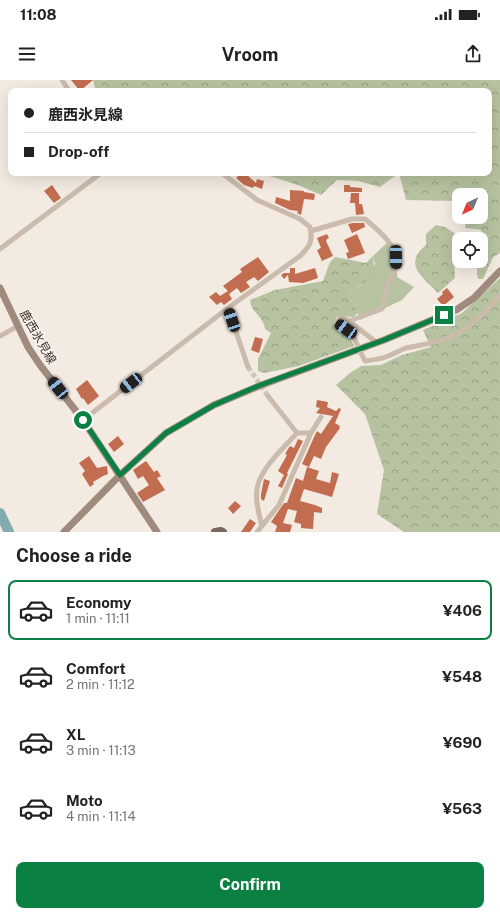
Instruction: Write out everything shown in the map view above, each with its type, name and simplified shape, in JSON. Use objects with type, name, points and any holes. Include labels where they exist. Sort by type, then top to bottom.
[{"type":"main road","points":[[215,532],[223,532]]},
{"type":"street","points":[[0,249],[97,176]]},
{"type":"street","points":[[83,420],[228,308],[300,256],[309,247],[312,236],[310,227],[300,219],[257,200],[226,176]]},
{"type":"street","points":[[311,231],[352,219],[365,219],[388,239],[396,257],[396,267],[387,284],[385,302],[382,309],[349,321]]},
{"type":"street","points":[[64,532],[120,475],[166,433],[214,405],[258,386],[376,342],[456,310],[474,298],[500,271]]},
{"type":"street","name":"鹿西氷見線","points":[[0,288],[28,347],[40,365],[83,420],[157,532]]},
{"type":"street","points":[[376,342],[349,321],[341,317],[339,324],[352,334],[365,361],[385,357],[419,344],[447,339],[454,336],[476,322],[500,296]]},
{"type":"street","points":[[228,308],[248,367]]},
{"type":"street","points":[[0,336],[18,326]]},
{"type":"street","points":[[268,396],[297,433]]},
{"type":"street","points":[[257,532],[279,505],[311,433],[321,417]]},
{"type":"street","points":[[262,526],[256,490],[259,481],[278,453],[297,433],[311,433]]},
{"type":"green space","points":[[93,80],[500,80],[500,253],[493,257],[488,268],[488,232],[466,228],[465,224],[488,224],[488,188],[452,188],[452,201],[406,200],[400,176],[492,176],[492,88],[95,88]]},
{"type":"green space","points":[[270,176],[395,176],[380,187],[358,181],[337,180],[321,195],[298,185]]},
{"type":"green space","points":[[436,225],[445,227],[452,232],[452,268],[455,268],[455,278],[438,293],[421,276],[415,265],[419,252],[426,245],[426,234]]},
{"type":"green space","points":[[387,243],[396,263],[397,277],[414,287],[402,300],[360,320],[356,306],[349,299],[351,290],[362,285],[375,264],[373,256]]},
{"type":"green space","points":[[373,256],[374,263],[370,278],[351,290],[349,299],[356,306],[358,313],[353,317],[338,316],[333,323],[349,335],[354,346],[299,366],[264,373],[258,371],[258,359],[271,333],[265,329],[264,324],[253,309],[250,300],[275,290],[323,281],[330,262],[335,257],[366,263]]},
{"type":"green space","points":[[477,268],[488,268],[483,279],[478,279]]},
{"type":"green space","points":[[500,278],[500,532],[404,532],[377,514],[384,470],[365,414],[336,385],[361,366],[381,365],[402,355],[431,347],[423,330],[462,313]]},
{"type":"building","points":[[71,80],[93,80],[84,88],[78,88]]},
{"type":"building","points":[[238,176],[248,176],[256,183],[257,179],[264,181],[262,189],[244,185],[236,178]]},
{"type":"building","points":[[52,185],[61,198],[54,203],[44,191]]},
{"type":"building","points":[[344,185],[362,188],[362,192],[344,192]]},
{"type":"building","points":[[290,190],[304,191],[315,194],[314,200],[304,199],[301,215],[297,213],[298,211],[290,210],[275,203],[276,197],[290,201]]},
{"type":"building","points":[[351,193],[359,193],[359,204],[362,204],[364,214],[356,215],[355,203],[350,203]]},
{"type":"building","points":[[364,223],[365,227],[352,233],[348,224]]},
{"type":"building","points":[[327,234],[329,238],[326,241],[333,256],[322,261],[317,250],[321,248],[317,238]]},
{"type":"building","points":[[357,234],[365,253],[348,259],[346,253],[349,252],[344,240]]},
{"type":"building","points":[[258,257],[269,272],[258,281],[254,277],[246,282],[250,287],[241,293],[237,288],[229,294],[232,299],[224,305],[221,302],[217,305],[209,297],[216,292],[220,296],[228,291],[223,286],[242,272],[240,269]]},
{"type":"building","points":[[290,268],[295,268],[295,274],[315,268],[318,278],[303,283],[289,282],[288,275],[284,279],[281,275],[284,273],[290,273]]},
{"type":"building","points":[[447,288],[454,297],[443,306],[437,299]]},
{"type":"building","points":[[255,337],[263,339],[259,353],[251,350]]},
{"type":"building","points":[[87,380],[99,396],[88,405],[76,389]]},
{"type":"building","points":[[317,400],[328,402],[327,407],[336,411],[339,408],[341,409],[335,423],[340,426],[340,428],[326,447],[321,459],[314,456],[309,467],[302,464],[315,435],[317,431],[321,434],[333,416],[316,413],[320,408],[316,407]]},
{"type":"building","points":[[118,436],[124,444],[114,452],[108,444]]},
{"type":"building","points":[[298,439],[303,441],[287,473],[288,474],[282,488],[278,486],[284,475],[278,471],[287,455],[285,454],[288,449],[290,446],[294,448]]},
{"type":"building","points":[[89,456],[97,468],[107,466],[108,474],[93,482],[94,484],[90,487],[82,474],[85,471],[79,463]]},
{"type":"building","points":[[146,461],[154,472],[157,470],[161,476],[157,478],[165,490],[143,502],[137,493],[149,485],[143,476],[138,479],[133,470]]},
{"type":"building","points":[[307,467],[319,471],[316,479],[330,483],[332,472],[339,474],[332,497],[304,489],[300,501],[322,508],[322,513],[314,512],[313,529],[301,528],[301,524],[294,522],[297,511],[288,509],[283,523],[292,525],[290,532],[275,532],[277,526],[271,522],[284,503],[287,503],[296,478],[303,481]]},
{"type":"building","points":[[264,479],[270,481],[264,501],[261,499],[261,494]]},
{"type":"building","points":[[235,501],[241,506],[233,514],[228,508]]},
{"type":"building","points":[[250,519],[256,523],[250,532],[241,532]]},
{"type":"waterway","points":[[0,513],[9,532]]},
{"type":"tunnel","points":[[248,367],[268,396]]},
{"type":"route","points":[[83,420],[120,475],[166,433],[214,405],[258,386],[384,340],[444,315]]}]
